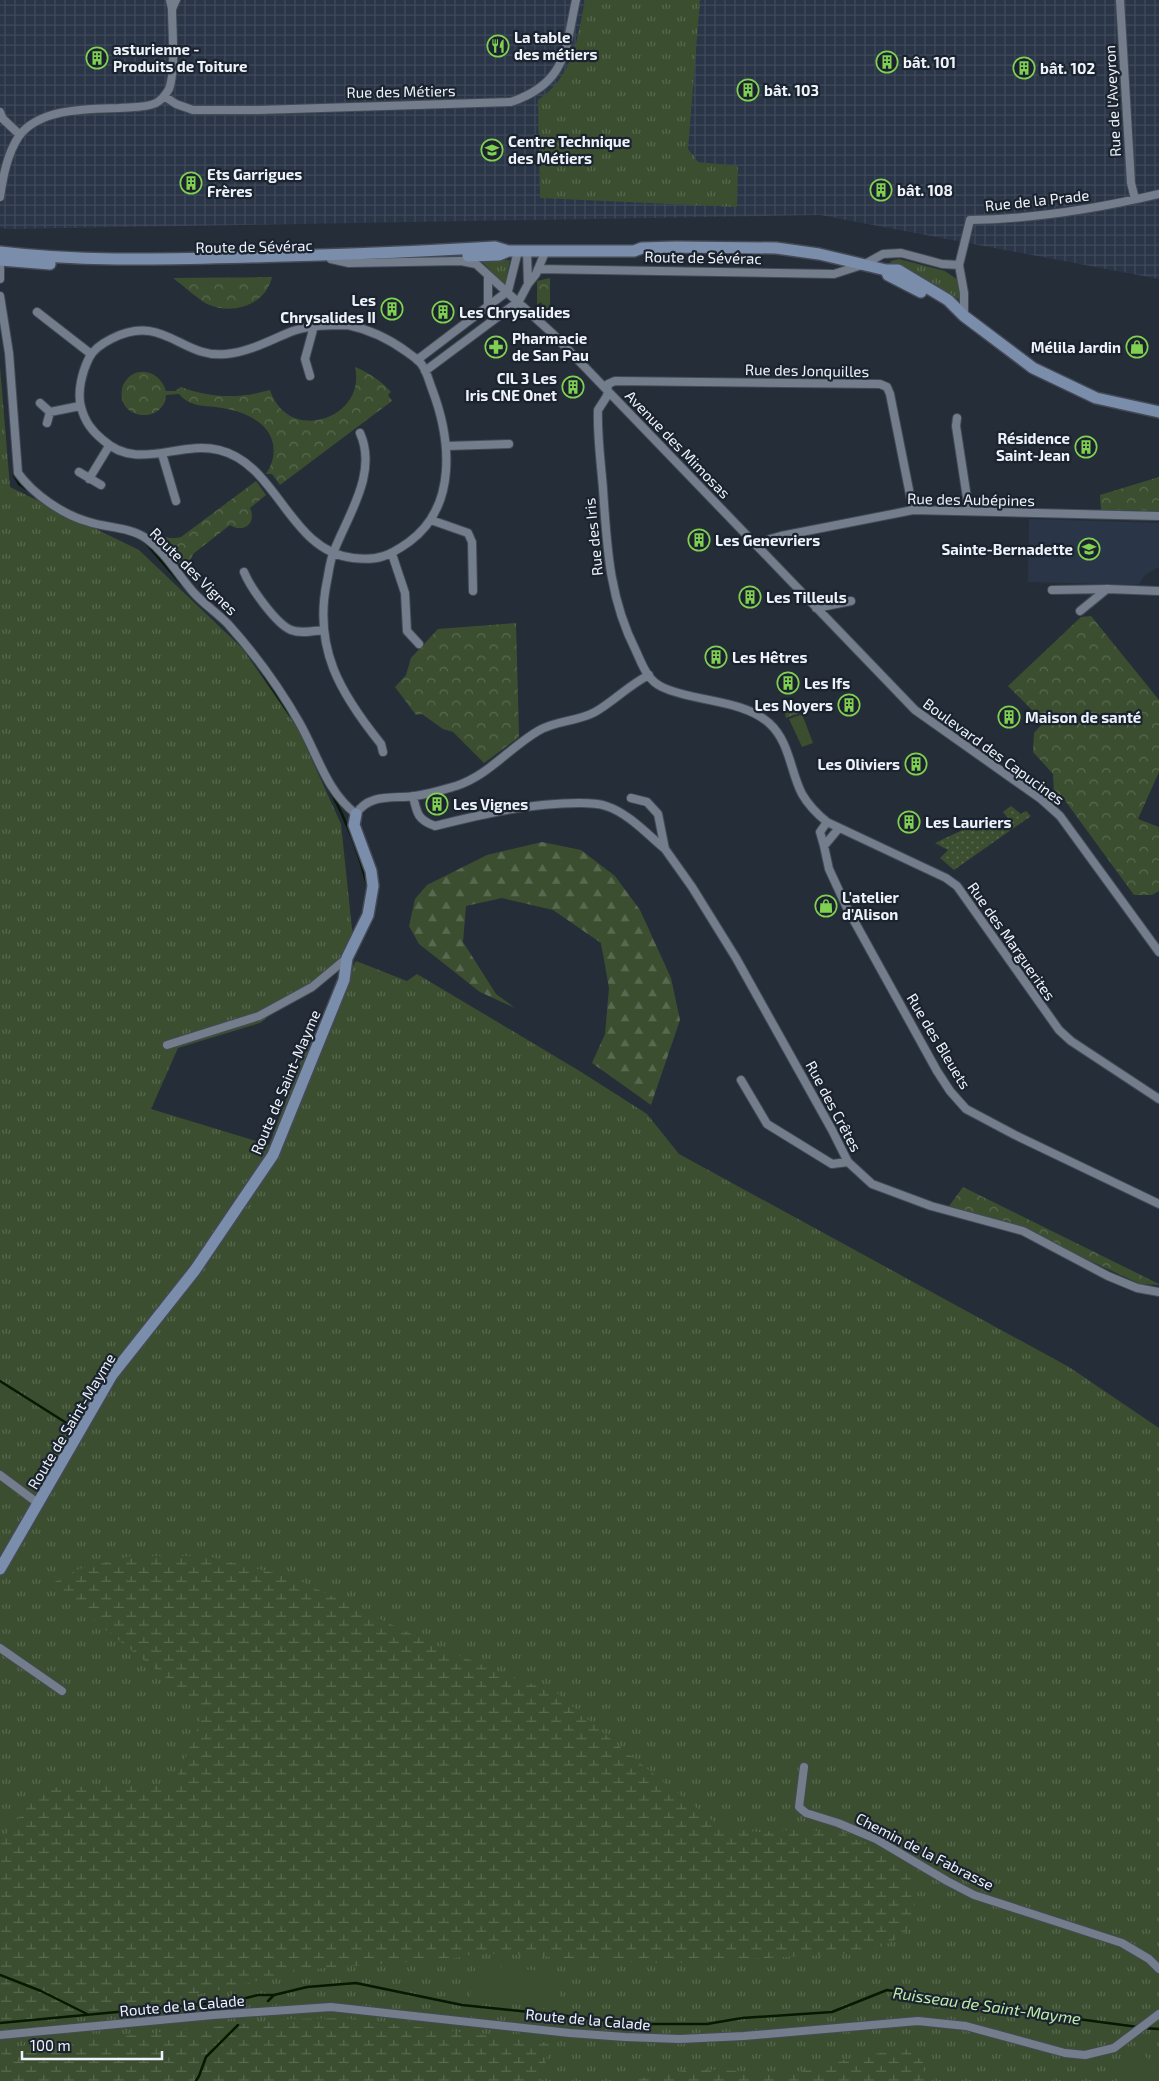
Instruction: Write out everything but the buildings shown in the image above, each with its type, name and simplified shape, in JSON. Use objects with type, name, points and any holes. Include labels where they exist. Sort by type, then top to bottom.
[{"type":"main road","name":"Route de Sévérac","points":[[0,252],[50,257],[154,260],[495,247],[517,251]]},
{"type":"main road","name":"Route de Sévérac","points":[[0,259],[78,265],[499,255],[517,251],[546,250],[634,251],[641,254],[775,255],[785,250],[819,254],[886,270],[898,270],[948,300],[964,316],[1033,368],[1096,398],[1158,411]]},
{"type":"main road","points":[[0,259],[50,257]]},
{"type":"main road","name":"Route de Saint-Mayme","points":[[0,1569],[112,1375],[195,1270],[273,1155],[344,980],[346,958],[368,915],[373,886],[371,872],[354,825],[356,814]]},
{"type":"street","points":[[0,197],[3,177],[11,150],[20,135],[28,128],[52,116],[99,108],[140,107],[155,103],[164,96],[169,88],[172,74],[172,9],[170,0]]},
{"type":"street","points":[[172,9],[176,0]]},
{"type":"street","name":"Rue des Métiers","points":[[164,96],[176,104],[193,110],[259,110],[511,102],[530,96],[545,84],[557,70],[564,53],[576,0]]},
{"type":"street","name":"Rue de l'Aveyron","points":[[1120,0],[1131,183],[1135,200]]},
{"type":"street","points":[[0,112],[3,119],[20,135]]},
{"type":"street","name":"Rue de la Prade","points":[[959,265],[970,220],[1018,218],[1101,208],[1159,194]]},
{"type":"street","points":[[425,370],[519,301],[538,269],[546,250]]},
{"type":"street","points":[[517,251],[528,284]]},
{"type":"street","points":[[417,360],[508,291],[517,251]]},
{"type":"street","points":[[865,264],[883,254],[901,254],[942,264],[959,265],[964,293],[964,316]]},
{"type":"street","name":"Avenue des Mimosas","points":[[331,259],[349,263],[461,261],[476,264],[519,301],[608,391],[816,608]]},
{"type":"street","name":"Route de Sévérac","points":[[538,269],[834,274],[865,264]]},
{"type":"street","points":[[0,265],[0,279]]},
{"type":"street","points":[[488,275],[488,305]]},
{"type":"street","name":"Route des Vignes","points":[[0,296],[10,353],[13,426],[18,473],[26,484],[69,514],[88,522],[127,530],[146,538],[176,568],[194,593],[227,623],[257,659],[299,722],[335,794],[346,807],[356,814]]},
{"type":"street","points":[[37,312],[91,354]]},
{"type":"street","points":[[348,325],[368,329],[389,339],[417,360],[425,370],[437,401],[447,446],[442,498],[431,520],[416,536],[392,554],[374,559],[351,558],[333,553],[316,543],[248,464],[231,454],[209,448],[178,449],[162,454],[140,456],[122,452],[109,446],[90,428],[80,406],[80,391],[84,370],[91,354],[105,342],[119,335],[142,330],[162,333],[202,352],[225,355],[262,344],[295,330],[314,326],[348,325]]},
{"type":"street","points":[[310,376],[305,359],[314,326]]},
{"type":"street","name":"Rue des Jonquilles","points":[[608,391],[608,384],[615,381],[880,384],[887,387],[890,394],[913,510]]},
{"type":"street","name":"Rue des Iris","points":[[608,391],[598,410],[598,419],[608,563],[614,596],[629,636],[642,665],[649,675]]},
{"type":"street","points":[[40,404],[50,412],[80,406]]},
{"type":"street","points":[[47,423],[50,412]]},
{"type":"street","points":[[957,418],[956,426],[969,511]]},
{"type":"street","points":[[360,433],[365,444],[363,484],[333,553],[324,594],[323,630],[330,662],[346,696],[381,744],[383,752]]},
{"type":"street","points":[[447,446],[509,444]]},
{"type":"street","points":[[89,479],[109,446]]},
{"type":"street","points":[[162,454],[176,501]]},
{"type":"street","points":[[79,472],[101,485]]},
{"type":"street","name":"Rue des Aubépines","points":[[758,547],[770,539],[781,536],[913,510],[1159,516]]},
{"type":"street","points":[[431,520],[468,532],[472,542],[473,591]]},
{"type":"street","points":[[392,554],[405,593],[407,632],[419,644]]},
{"type":"street","points":[[244,572],[249,584],[280,622],[290,630],[302,632],[323,630]]},
{"type":"street","points":[[1052,590],[1108,589],[1159,591]]},
{"type":"street","points":[[1080,611],[1108,589]]},
{"type":"street","points":[[816,608],[851,601]]},
{"type":"street","name":"Boulevard des Capucines","points":[[816,608],[914,710],[1041,799],[1060,816],[1159,952]]},
{"type":"street","points":[[356,814],[360,807],[376,799],[413,796],[468,782],[496,764],[536,732],[552,723],[575,719],[593,713],[649,675],[662,687],[737,707],[761,716],[772,726],[785,746],[802,794],[813,811],[827,822]]},
{"type":"street","name":"Rue des Crêtes","points":[[413,796],[418,815],[426,823],[435,826],[502,811],[554,803],[608,806],[640,828],[664,849],[692,887],[736,958],[848,1162],[872,1184],[931,1206],[1023,1231],[1108,1276],[1137,1288],[1159,1292]]},
{"type":"street","name":"Rue des Crêtes","points":[[632,798],[647,802],[658,814],[664,849]]},
{"type":"street","name":"Rue des Marguerites","points":[[827,822],[946,878],[957,886],[1059,1030],[1071,1041],[1159,1100]]},
{"type":"street","name":"Rue des Bleuets","points":[[827,822],[820,832],[829,869],[847,908],[937,1071],[950,1091],[966,1109],[1159,1204]]},
{"type":"street","points":[[824,846],[839,828]]},
{"type":"street","points":[[168,1045],[259,1016],[312,987],[346,958]]},
{"type":"street","points":[[741,1080],[767,1124],[832,1164],[848,1162]]},
{"type":"street","points":[[0,1475],[39,1504]]},
{"type":"street","points":[[0,1648],[62,1691]]},
{"type":"street","name":"Chemin de la Fabrasse","points":[[804,1767],[798,1801],[799,1807],[806,1813],[876,1838],[974,1895],[1122,1943],[1148,1959],[1159,1969]]},
{"type":"street","name":"Route de la Calade","points":[[0,2035],[214,2015],[331,2007],[579,2034],[680,2039],[744,2036],[918,2021],[966,2026],[1065,2053],[1085,2055],[1114,2048],[1159,2014]]},
{"type":"shaded area","points":[[0,0],[1159,0],[1159,279],[820,215],[0,228]]},
{"type":"shaded area","name":"Sainte-Bernadette","points":[[1029,519],[1159,523],[1159,567],[1145,575],[1138,585],[1028,582]]},
{"type":"green space","points":[[585,0],[700,0],[688,149],[698,162],[738,166],[737,207],[540,198],[538,100],[550,90],[567,68],[576,43]]},
{"type":"green space","points":[[899,259],[945,271],[958,280],[961,301],[918,274],[890,263]]},
{"type":"green space","points":[[510,260],[505,285],[481,261]]},
{"type":"green space","points":[[272,277],[269,287],[255,301],[247,306],[227,309],[207,304],[173,278]]},
{"type":"green space","points":[[550,278],[550,317],[548,320],[541,302],[537,305],[537,281]]},
{"type":"green space","points":[[0,367],[10,487],[139,550],[242,648],[298,729],[341,824],[354,948],[260,1023],[178,1048],[151,1109],[269,1145],[301,1060],[356,961],[407,981],[417,974],[578,1070],[647,1114],[679,1154],[1069,1367],[1159,1428],[1159,2081],[0,2081]]},
{"type":"green space","points":[[355,367],[383,384],[391,392],[388,395],[392,401],[280,485],[272,474],[266,474],[273,456],[274,448],[271,436],[254,419],[230,410],[193,404],[179,394],[166,395],[163,405],[157,411],[141,415],[126,407],[122,399],[122,389],[126,380],[133,374],[144,372],[158,378],[166,391],[175,391],[181,387],[214,395],[236,396],[270,390],[279,407],[293,417],[308,421],[324,419],[338,412],[349,400],[356,385]]},
{"type":"green space","points":[[1159,477],[1159,511],[1101,510],[1100,495]]},
{"type":"green space","points":[[256,481],[266,495],[250,508],[252,518],[248,526],[240,528],[230,525],[193,554],[189,564],[189,578],[170,550],[148,534],[172,538],[181,537]]},
{"type":"green space","points":[[1091,616],[1159,700],[1159,772],[1138,819],[1159,827],[1159,891],[1152,895],[1134,895],[1061,795],[1054,794],[1053,774],[1033,752],[1034,733],[1044,722],[1008,686],[1081,617]]},
{"type":"green space","points":[[516,623],[519,737],[484,763],[453,732],[443,729],[422,714],[416,715],[395,687],[406,675],[411,658],[438,629]]},
{"type":"green space","points":[[799,704],[803,712],[786,718],[784,710]]},
{"type":"green space","points":[[802,714],[813,743],[802,747],[789,719]]},
{"type":"green space","points":[[1011,806],[1021,814],[1026,811],[1031,816],[954,870],[940,858],[948,850],[935,843],[971,826],[976,831],[1008,818],[1003,812]]},
{"type":"green space","points":[[542,842],[581,850],[615,876],[640,910],[671,978],[680,1020],[651,1105],[592,1063],[605,1034],[609,988],[601,943],[553,910],[502,898],[466,906],[463,942],[496,994],[515,1008],[480,992],[419,944],[409,926],[415,899],[427,885],[487,855]]},
{"type":"green space","points":[[963,1187],[1159,1285],[1140,1284],[1009,1223],[949,1206]]},
{"type":"green space","points":[[131,1556],[207,1556],[294,1578],[424,1640],[489,1668],[557,1693],[620,1747],[722,1828],[760,1832],[802,1829],[844,1834],[876,1849],[908,1868],[915,1902],[911,1924],[895,1940],[864,1953],[672,1963],[568,1960],[541,1956],[479,1953],[451,1959],[299,1970],[225,1989],[149,2004],[0,2023],[0,1842],[42,1788],[144,1785],[173,1787],[199,1724],[202,1706],[49,1585],[79,1569]]},
{"type":"green space","points":[[476,1964],[551,1972],[562,2002],[557,2010],[470,1998]]},
{"type":"green space","points":[[345,2018],[550,2043],[541,2081],[0,2081],[0,2048],[290,2019]]},
{"type":"green space","points":[[908,2049],[923,2062],[924,2081],[623,2081],[696,2069],[740,2071],[768,2075],[804,2071],[858,2056]]},
{"type":"green space","points":[[1139,2052],[1159,2067],[1159,2081],[1117,2081]]},
{"type":"waterway","points":[[14,475],[19,484],[29,491]]},
{"type":"waterway","points":[[145,542],[182,585]]},
{"type":"waterway","points":[[253,659],[290,715]]},
{"type":"waterway","points":[[330,790],[352,836],[367,885]]},
{"type":"waterway","points":[[0,1381],[76,1429]]},
{"type":"waterway","points":[[0,1975],[41,1991],[87,2014]]},
{"type":"waterway","name":"Ruisseau de Saint-Mayme","points":[[268,2001],[274,1995],[307,1987],[356,1983],[462,2005],[568,2016]]},
{"type":"waterway","name":"Ruisseau de Saint-Mayme","points":[[578,2017],[634,2024],[707,2024],[742,2018],[832,2012],[887,1990],[1138,2027]]},
{"type":"waterway","points":[[0,2023],[234,2001],[258,1995],[273,1995]]},
{"type":"waterway","name":"Ruisseau de Saint-Mayme","points":[[196,2081],[206,2057],[238,2025]]},
{"type":"waterway","name":"Ruisseau de Saint-Mayme","points":[[1143,2028],[1159,2029]]},
{"type":"place","name":"La table des métiers","points":[[498,46]]},
{"type":"place","name":"asturienne - Produits de Toiture","points":[[97,58]]},
{"type":"place","name":"bât. 101","points":[[887,62]]},
{"type":"place","name":"bât. 102","points":[[1024,68]]},
{"type":"place","name":"bât. 103","points":[[748,90]]},
{"type":"place","name":"Centre Technique des Métiers","points":[[492,150]]},
{"type":"place","name":"Ets Garrigues Frères","points":[[191,183]]},
{"type":"place","name":"bât. 108","points":[[881,190]]},
{"type":"place","name":"Les Chrysalides II","points":[[392,309]]},
{"type":"place","name":"Les Chrysalides","points":[[443,312]]},
{"type":"place","name":"Pharmacie de San Pau","points":[[496,347]]},
{"type":"place","name":"Mélila Jardin","points":[[1137,347]]},
{"type":"place","name":"CIL 3 Les Iris CNE Onet","points":[[573,387]]},
{"type":"place","name":"Résidence Saint-Jean","points":[[1086,447]]},
{"type":"place","name":"Les Genevriers","points":[[699,540]]},
{"type":"place","name":"Sainte-Bernadette","points":[[1089,549]]},
{"type":"place","name":"Les Tilleuls","points":[[750,597]]},
{"type":"place","name":"Les Hêtres","points":[[716,657]]},
{"type":"place","name":"Les Ifs","points":[[788,683]]},
{"type":"place","name":"Les Noyers","points":[[849,705]]},
{"type":"place","name":"Maison de santé","points":[[1009,717]]},
{"type":"place","name":"Les Oliviers","points":[[916,764]]},
{"type":"place","name":"Les Vignes","points":[[437,804]]},
{"type":"place","name":"Les Lauriers","points":[[909,822]]},
{"type":"place","name":"L'atelier d'Alison","points":[[826,906]]}]
